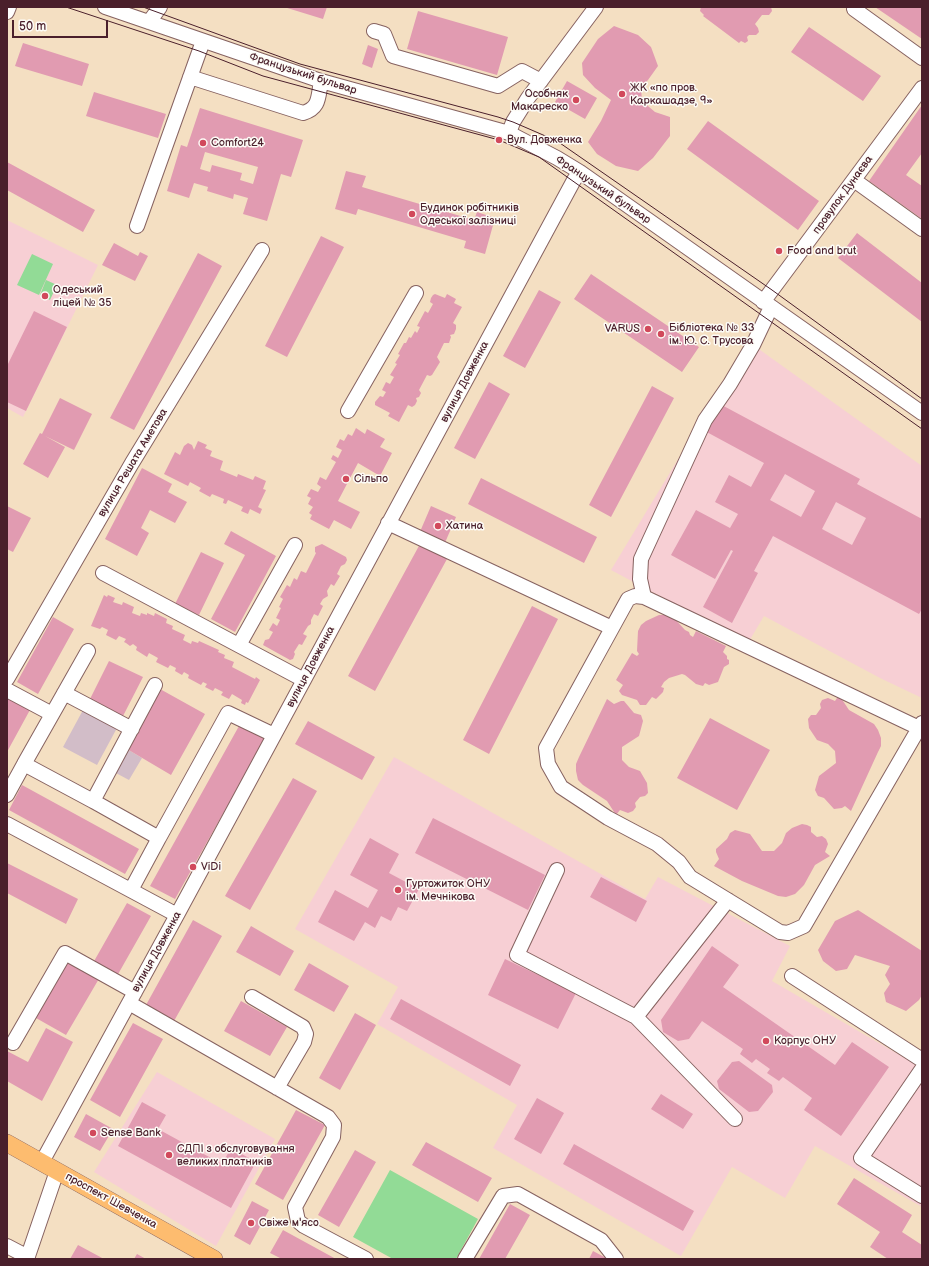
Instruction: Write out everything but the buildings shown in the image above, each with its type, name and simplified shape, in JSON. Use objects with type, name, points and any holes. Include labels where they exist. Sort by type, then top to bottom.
[{"type":"main road","name":"проспект Шевченка","points":[[7,1143],[214,1259]]},
{"type":"street","points":[[7,12],[10,7]]},
{"type":"street","name":"Французький бульвар","points":[[105,7],[321,81],[509,133],[580,172],[922,413]]},
{"type":"street","points":[[149,22],[160,7]]},
{"type":"street","points":[[509,133],[513,122],[528,98],[596,7]]},
{"type":"street","points":[[854,9],[922,58]]},
{"type":"street","points":[[374,31],[384,34],[393,56],[498,86],[522,71],[541,81]]},
{"type":"street","points":[[137,226],[203,41]]},
{"type":"street","points":[[190,77],[303,114],[312,111],[317,103],[321,81]]},
{"type":"street","name":"провулок Дунаєва","points":[[644,597],[640,579],[641,559],[705,420],[730,384],[753,345],[767,304],[854,180],[922,88]]},
{"type":"street","name":"вулиця Довженка","points":[[42,1162],[574,180],[580,172]]},
{"type":"street","points":[[854,180],[922,229]]},
{"type":"street","name":"вулиця Решата Аметова","points":[[7,678],[132,463],[262,250]]},
{"type":"street","points":[[348,411],[416,293]]},
{"type":"street","points":[[388,524],[612,628]]},
{"type":"street","points":[[239,645],[295,545]]},
{"type":"street","points":[[103,573],[304,680]]},
{"type":"street","points":[[635,596],[644,597],[921,725],[804,926],[788,933],[780,932],[690,877],[679,862],[657,844],[608,818],[561,787],[548,764],[546,748],[612,628],[628,599],[635,596]]},
{"type":"street","points":[[7,794],[88,651]]},
{"type":"street","points":[[93,801],[155,685]]},
{"type":"street","points":[[7,690],[52,714]]},
{"type":"street","points":[[64,693],[132,729]]},
{"type":"street","points":[[131,890],[158,838],[228,713],[274,735]]},
{"type":"street","points":[[24,764],[158,838]]},
{"type":"street","points":[[7,824],[177,915]]},
{"type":"street","points":[[556,870],[517,955],[636,1017],[735,1119]]},
{"type":"street","points":[[636,1017],[728,900]]},
{"type":"street","points":[[15,1044],[65,953],[132,998],[277,1088],[328,1117],[334,1125],[333,1137],[295,1207],[298,1221],[304,1226],[366,1259]]},
{"type":"street","points":[[792,976],[922,1060]]},
{"type":"street","points":[[252,997],[303,1027],[306,1034],[304,1042],[277,1088]]},
{"type":"street","points":[[922,1070],[861,1158],[922,1196]]},
{"type":"street","points":[[7,1246],[28,1258],[57,1171]]},
{"type":"street","points":[[465,1259],[503,1196],[518,1194],[601,1240],[616,1259]]},
{"type":"shaded area","name":"Одеський ліцей № 35","points":[[7,220],[98,265],[23,417],[7,408]]},
{"type":"shaded area","points":[[749,342],[922,466],[922,698],[880,678],[764,616],[748,643],[611,570]]},
{"type":"shaded area","points":[[83,710],[117,728],[97,765],[63,747]]},
{"type":"shaded area","points":[[127,749],[142,758],[129,780],[114,772]]},
{"type":"shaded area","points":[[394,757],[645,899],[658,877],[790,946],[772,981],[922,1068],[922,1207],[815,1146],[785,1198],[732,1167],[681,1256],[493,1148],[517,1105],[377,1024],[398,987],[295,929]]},
{"type":"shaded area","points":[[157,1072],[275,1139],[216,1246],[94,1172]]},
{"type":"green space","points":[[32,254],[53,264],[39,295],[17,285]]},
{"type":"green space","points":[[46,280],[57,285],[50,300],[40,295]]},
{"type":"green space","points":[[390,1170],[478,1219],[456,1259],[393,1259],[353,1237]]},
{"type":"tram line","points":[[66,7],[199,51],[263,76],[499,140],[539,157],[922,429]]},
{"type":"tram line","points":[[143,7],[300,64],[498,117],[557,141],[772,290],[922,399]]},
{"type":"place","name":"ЖК «по пров. Каркашадзе, 9»","points":[[622,94]]},
{"type":"place","name":"Особняк Макареско","points":[[576,100]]},
{"type":"place","name":"Вул. Довженка","points":[[499,140]]},
{"type":"place","name":"Comfort24","points":[[203,143]]},
{"type":"place","name":"Будинок робітників Одеської залізниці","points":[[412,214]]},
{"type":"place","name":"Food and brut","points":[[779,251]]},
{"type":"place","name":"Одеський ліцей № 35","points":[[45,296]]},
{"type":"place","name":"VARUS","points":[[648,329]]},
{"type":"place","name":"Бібліотека № 33 ім. Ю. С. Трусова","points":[[661,334]]},
{"type":"place","name":"Сільпо","points":[[346,479]]},
{"type":"place","name":"Хатина","points":[[438,526]]},
{"type":"place","name":"ViDi","points":[[193,867]]},
{"type":"place","name":"Гуртожиток ОНУ ім. Мечнікова","points":[[398,890]]},
{"type":"place","name":"Корпус ОНУ","points":[[766,1041]]},
{"type":"place","name":"Sense Bank","points":[[93,1133]]},
{"type":"place","name":"СДПІ з обслуговування великих платників","points":[[169,1155]]},
{"type":"place","name":"Свіже м'ясо","points":[[251,1223]]}]
